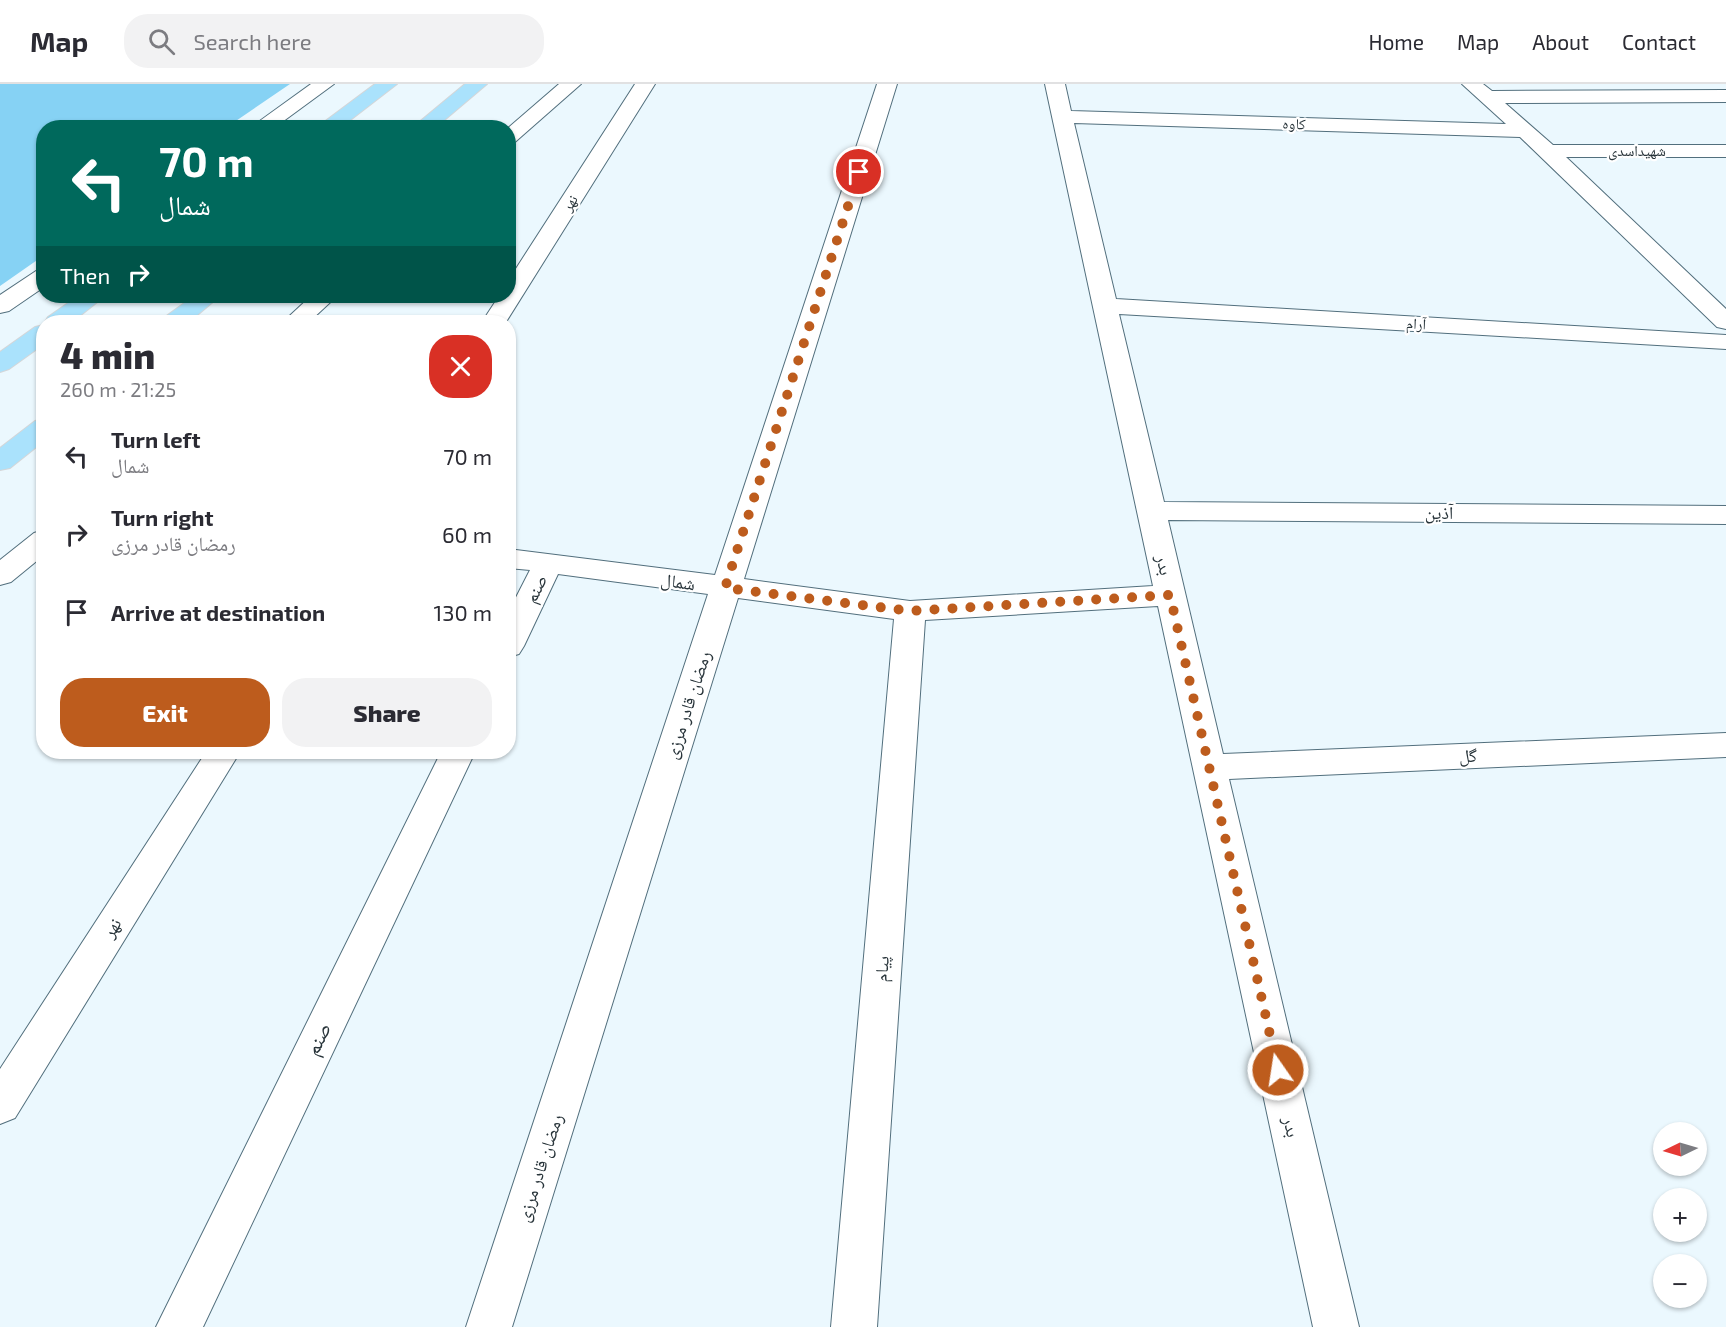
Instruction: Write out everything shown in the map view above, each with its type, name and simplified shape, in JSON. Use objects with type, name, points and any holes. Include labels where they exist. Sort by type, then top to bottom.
[{"type":"highway","points":[[337,120],[387,84]]},
{"type":"highway","points":[[432,120],[477,84]]},
{"type":"highway","points":[[67,315],[83,303]]},
{"type":"highway","points":[[183,315],[199,303]]},
{"type":"highway","points":[[0,364],[36,338]]},
{"type":"highway","points":[[0,462],[36,433]]},
{"type":"street","points":[[272,120],[324,84]]},
{"type":"street","points":[[516,131],[571,84]]},
{"type":"street","name":"نهر","points":[[516,287],[645,84]]},
{"type":"street","name":"رمضان قادر مرزی","points":[[489,1327],[887,84]]},
{"type":"street","name":"بدر","points":[[1055,84],[1336,1327]]},
{"type":"street","points":[[1480,91],[1726,96]]},
{"type":"street","points":[[1480,91],[1548,151],[1726,322]]},
{"type":"street","name":"کاوه","points":[[1062,117],[1525,131]]},
{"type":"street","name":"شهیداسدی","points":[[1548,151],[1726,151]]},
{"type":"street","points":[[0,306],[36,281]]},
{"type":"street","points":[[303,315],[318,303]]},
{"type":"street","name":"آرام","points":[[1105,306],[1726,342]]},
{"type":"street","name":"آذین","points":[[1152,512],[1726,515]]},
{"type":"street","points":[[0,574],[36,545]]},
{"type":"street","name":"شمال","points":[[516,559],[910,611],[1170,595]]},
{"type":"street","name":"صنم","points":[[516,630],[548,564]]},
{"type":"street","name":"پیام","points":[[854,1327],[910,611]]},
{"type":"street","name":"گل","points":[[1210,767],[1726,746]]},
{"type":"street","name":"نهر","points":[[0,1105],[219,759]]},
{"type":"street","name":"صنم","points":[[179,1327],[455,759]]},
{"type":"shaded area","points":[[0,84],[290,84],[237,120],[36,120],[36,261],[0,286]]},
{"type":"route","points":[[859,172],[725,588],[910,611],[1170,595],[1278,1070]]}]
